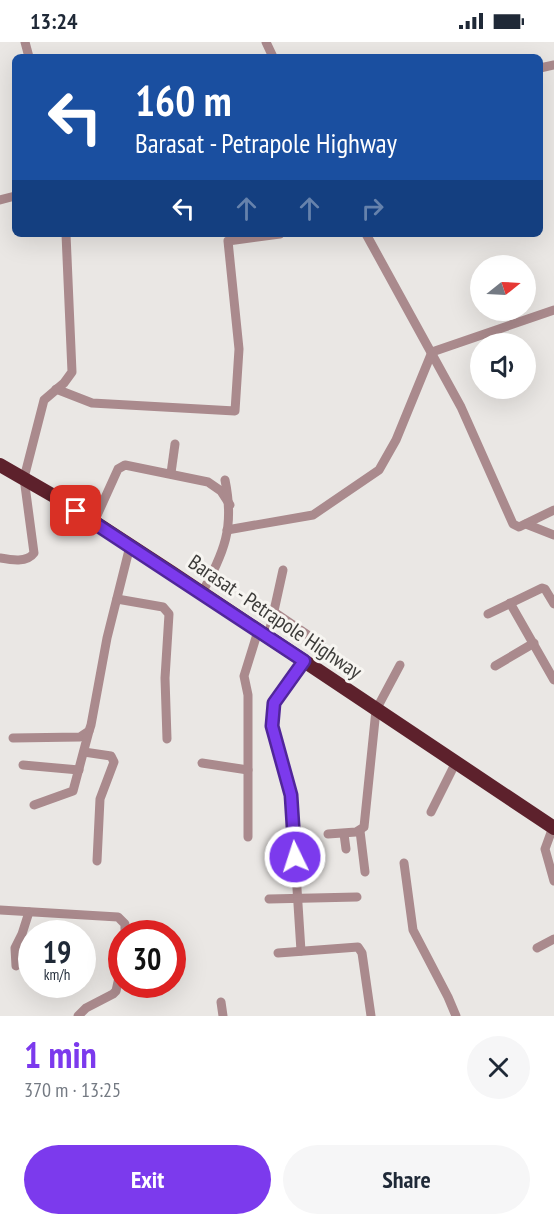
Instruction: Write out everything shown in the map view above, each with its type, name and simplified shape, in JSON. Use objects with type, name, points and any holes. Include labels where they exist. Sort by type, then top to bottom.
[{"type":"highway","name":"Barasat - Petrapole Highway","points":[[0,465],[94,522],[553,828]]},
{"type":"street","points":[[0,558],[28,559],[34,553],[24,478],[40,409],[44,400],[69,378],[73,366],[66,237]]},
{"type":"street","points":[[56,389],[92,403],[235,411],[239,349],[228,241],[258,237]]},
{"type":"street","points":[[368,237],[461,407],[513,524],[519,527],[554,510]]},
{"type":"street","points":[[228,530],[313,515],[379,470],[396,440],[432,352],[554,309]]},
{"type":"street","points":[[171,473],[175,444]]},
{"type":"street","points":[[94,522],[118,469],[122,466],[171,473],[208,482],[221,492],[230,505]]},
{"type":"street","points":[[202,593],[220,558],[228,530],[230,505],[225,480]]},
{"type":"street","points":[[526,524],[554,535]]},
{"type":"street","points":[[34,806],[73,791],[89,731],[130,546]]},
{"type":"street","points":[[248,837],[248,695],[244,676],[274,612],[283,570]]},
{"type":"street","points":[[488,614],[542,588],[554,603]]},
{"type":"street","points":[[117,599],[163,607],[169,614],[165,678],[167,739]]},
{"type":"street","points":[[510,603],[554,680]]},
{"type":"street","points":[[274,612],[321,644]]},
{"type":"street","points":[[495,666],[534,643]]},
{"type":"street","points":[[300,951],[291,795],[272,726],[272,715],[274,703],[304,661]]},
{"type":"street","points":[[365,872],[360,831],[366,821],[376,710],[400,665]]},
{"type":"street","points":[[13,738],[80,737],[89,731]]},
{"type":"street","points":[[84,752],[111,756],[114,762],[100,799],[97,861]]},
{"type":"street","points":[[431,812],[456,762]]},
{"type":"street","points":[[202,763],[248,770]]},
{"type":"street","points":[[23,765],[79,770]]},
{"type":"street","points":[[553,828],[545,849],[554,881]]},
{"type":"street","points":[[328,834],[360,831]]},
{"type":"street","points":[[344,834],[345,849]]},
{"type":"street","points":[[404,863],[413,930],[456,1016]]},
{"type":"street","points":[[269,899],[357,897]]},
{"type":"street","points":[[0,910],[118,917],[121,920]]},
{"type":"street","points":[[16,966],[15,948],[29,912]]},
{"type":"street","points":[[537,948],[554,939]]},
{"type":"street","points":[[278,953],[358,947],[362,953],[371,1016]]},
{"type":"street","points":[[78,1016],[86,1008],[108,997]]},
{"type":"street","points":[[221,1002],[223,1016]]},
{"type":"route","points":[[76,511],[304,661],[274,703],[272,715],[272,726],[291,795],[295,857]]}]
